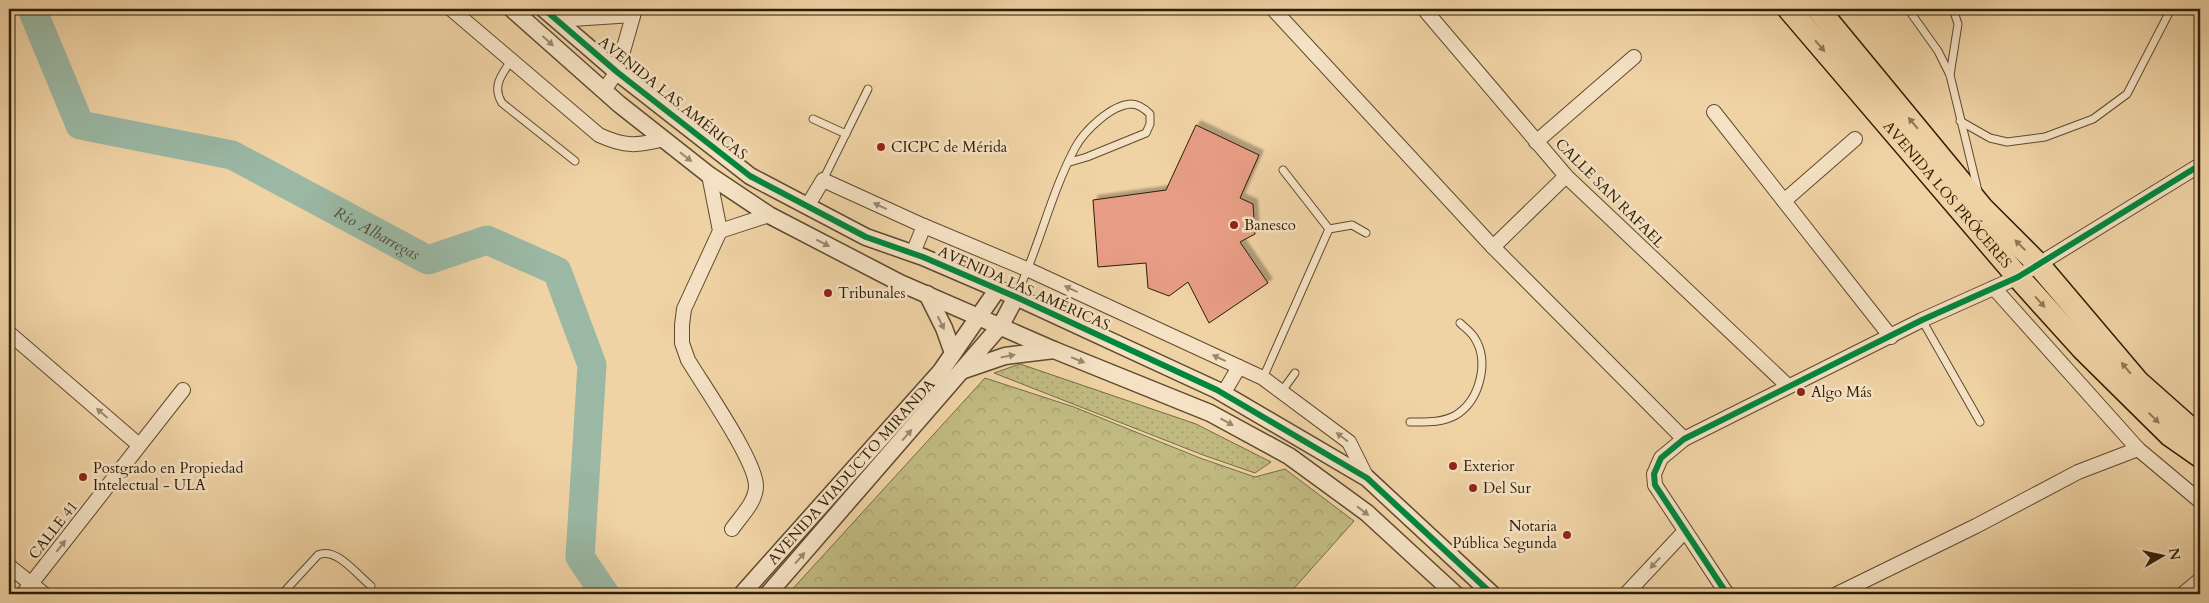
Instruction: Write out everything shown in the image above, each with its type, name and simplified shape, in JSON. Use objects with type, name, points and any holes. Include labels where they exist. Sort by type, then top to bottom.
[{"type":"highway","name":"AVENIDA LOS PRÓCERES","points":[[1789,9],[2018,277],[2082,348],[2170,435],[2200,456]]},
{"type":"highway","name":"AVENIDA LOS PRÓCERES","points":[[1818,9],[1982,208],[2038,264],[2138,382],[2198,431]]},
{"type":"street","points":[[451,9],[599,136],[618,144],[638,146],[664,139]]},
{"type":"street","points":[[512,9],[604,90],[664,139],[709,175],[769,215],[979,318],[1001,325],[1054,350],[1210,413],[1289,456],[1367,513],[1455,594]]},
{"type":"street","name":"AVENIDA LAS AMÉRICAS","points":[[544,9],[617,72],[750,176],[866,236],[913,253],[1016,297],[1224,394],[1366,478],[1492,594]]},
{"type":"street","points":[[1274,9],[1493,247],[1684,439]]},
{"type":"street","name":"CALLE SAN RAFAEL","points":[[1424,9],[1566,176],[1788,386]]},
{"type":"street","points":[[557,20],[634,12],[617,72],[604,90]]},
{"type":"street","points":[[1536,142],[1634,57]]},
{"type":"street","points":[[1714,112],[1891,336]]},
{"type":"street","points":[[1784,201],[1854,139]]},
{"type":"street","points":[[1728,594],[1684,532],[1655,485],[1654,474],[1661,458],[1684,439],[1788,386],[1922,320],[2018,277],[2200,165]]},
{"type":"street","points":[[709,175],[720,230],[684,309],[682,343],[688,360],[749,460],[756,485],[752,503],[732,529]]},
{"type":"street","points":[[1493,247],[1566,176]]},
{"type":"street","points":[[808,205],[823,180],[924,226],[1029,270],[1263,378],[1349,442],[1366,478]]},
{"type":"street","points":[[720,230],[769,215]]},
{"type":"street","points":[[913,253],[924,226]]},
{"type":"street","points":[[1994,288],[2138,449],[2200,501]]},
{"type":"street","name":"AVENIDA VIADUCTO MIRANDA","points":[[742,594],[941,371],[997,290]]},
{"type":"street","points":[[927,294],[944,328],[953,353]]},
{"type":"street","name":"AVENIDA VIADUCTO MIRANDA","points":[[768,594],[960,375],[1001,325],[1016,297]]},
{"type":"street","points":[[9,332],[139,445]]},
{"type":"street","points":[[960,375],[1005,356],[1054,350]]},
{"type":"street","points":[[1224,394],[1239,367]]},
{"type":"street","name":"CALLE 41","points":[[27,589],[182,390]]},
{"type":"street","points":[[1837,594],[1976,526],[2078,472],[2138,449]]},
{"type":"street","points":[[1626,594],[1684,532]]},
{"type":"street","points":[[9,566],[27,589],[44,594]]},
{"type":"street","points":[[2183,594],[2200,580]]},
{"type":"lane","points":[[1908,9],[1938,51],[1950,75],[1982,208]]},
{"type":"lane","points":[[1950,75],[1958,24],[1954,9]]},
{"type":"lane","points":[[1960,121],[1990,138],[2007,142],[2045,137],[2093,119],[2127,94],[2171,9]]},
{"type":"lane","points":[[510,61],[497,86],[497,94],[502,103],[575,161]]},
{"type":"lane","points":[[823,180],[868,89]]},
{"type":"lane","points":[[1016,297],[1029,270],[1042,229],[1076,147],[1088,131],[1102,118],[1119,107],[1131,104],[1142,106],[1150,114],[1150,124],[1146,133],[1070,162]]},
{"type":"lane","points":[[813,119],[846,134]]},
{"type":"lane","points":[[1283,170],[1329,229]]},
{"type":"lane","points":[[1329,229],[1352,225],[1366,233]]},
{"type":"lane","points":[[1263,378],[1329,229]]},
{"type":"lane","points":[[1922,320],[1980,422]]},
{"type":"lane","points":[[1410,422],[1436,422],[1455,415],[1470,404],[1479,386],[1482,362],[1473,336],[1460,323]]},
{"type":"lane","points":[[1282,392],[1294,373]]},
{"type":"lane","points":[[282,594],[312,561],[322,553],[334,555],[371,586]]},
{"type":"green space","points":[[1020,364],[1196,424],[1271,462],[1255,473],[1203,455],[994,373]]},
{"type":"green space","points":[[985,378],[1074,407],[1200,458],[1255,477],[1285,469],[1354,521],[1289,594],[788,594]]},
{"type":"building","points":[[1196,125],[1259,155],[1240,198],[1253,204],[1255,234],[1240,242],[1268,283],[1209,323],[1188,282],[1169,296],[1148,288],[1146,263],[1098,267],[1093,200],[1166,190]]},
{"type":"waterway","name":"Río Albarregas","points":[[32,9],[80,125],[232,155],[428,260],[487,240],[557,271],[592,365],[580,557],[605,594]]},
{"type":"cycle path","points":[[544,9],[617,72],[750,176],[866,237],[923,257],[1016,297],[1217,390],[1367,478],[1492,594]]},
{"type":"cycle path","points":[[1727,594],[1655,485],[1654,474],[1661,458],[1684,439],[1922,320],[2018,277],[2200,165]]},
{"type":"place","name":"CICPC de Mérida","points":[[881,147]]},
{"type":"place","name":"Banesco","points":[[1234,225]]},
{"type":"place","name":"Tribunales","points":[[828,293]]},
{"type":"place","name":"Algo Más","points":[[1801,392]]},
{"type":"place","name":"Exterior","points":[[1453,466]]},
{"type":"place","name":"Postgrado en Propiedad Intelectual - ULA","points":[[83,477]]},
{"type":"place","name":"Del Sur","points":[[1473,488]]},
{"type":"place","name":"Notaria Pública Segunda","points":[[1567,535]]}]
